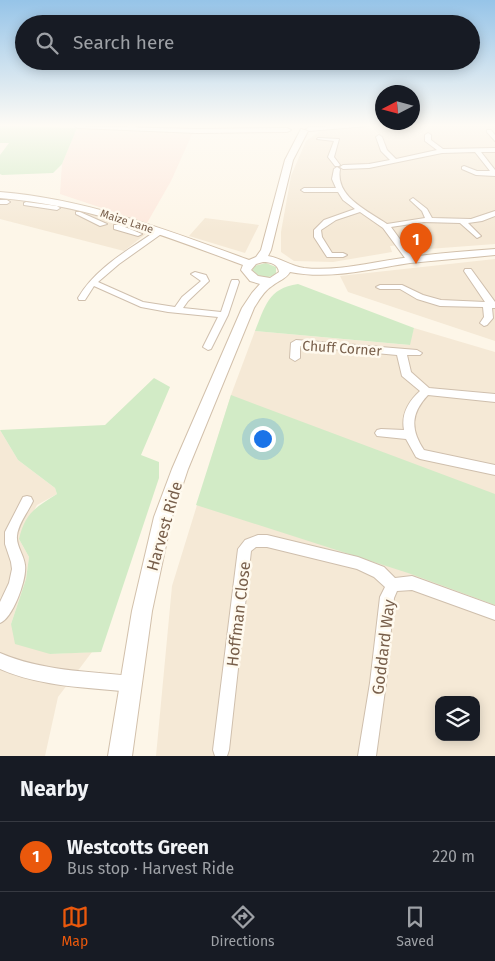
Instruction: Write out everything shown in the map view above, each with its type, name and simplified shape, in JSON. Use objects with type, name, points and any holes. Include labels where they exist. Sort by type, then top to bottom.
[{"type":"street","points":[[255,262],[266,250],[289,161]]},
{"type":"street","points":[[334,161],[339,167]]},
{"type":"street","points":[[339,167],[369,166],[394,161]]},
{"type":"street","points":[[464,168],[476,173],[495,174],[491,165]]},
{"type":"street","points":[[339,167],[335,179],[345,199],[386,226],[412,260]]},
{"type":"street","points":[[304,190],[339,190]]},
{"type":"street","name":"Maize Lane","points":[[2,200],[43,202],[96,215],[130,226],[160,232],[255,262],[281,268]]},
{"type":"street","points":[[413,200],[425,210],[430,220]]},
{"type":"street","points":[[26,204],[43,202],[57,208]]},
{"type":"street","points":[[343,255],[330,255],[317,234],[318,229],[325,222],[359,210]]},
{"type":"street","points":[[78,213],[96,215],[103,224]]},
{"type":"street","points":[[386,226],[406,221],[463,222],[495,213]]},
{"type":"street","points":[[463,222],[477,236]]},
{"type":"street","points":[[117,227],[130,226],[138,234]]},
{"type":"street","points":[[82,298],[86,290],[103,274],[160,232]]},
{"type":"street","points":[[270,233],[281,268]]},
{"type":"street","points":[[281,268],[316,272],[342,271],[412,260],[495,252]]},
{"type":"street","name":"Harvest Ride","points":[[248,308],[251,294],[250,277],[246,270],[255,262]]},
{"type":"street","points":[[250,277],[269,282],[281,268]]},
{"type":"street","points":[[468,271],[491,305],[489,318],[484,323]]},
{"type":"street","points":[[177,310],[185,299],[206,281],[204,277],[195,274]]},
{"type":"street","points":[[208,347],[224,315],[235,282]]},
{"type":"street","name":"Harvest Ride","points":[[120,756],[142,611],[163,517],[180,469],[248,308],[256,294],[269,282]]},
{"type":"street","points":[[93,283],[141,304],[224,315]]},
{"type":"street","points":[[380,287],[402,286],[420,297],[440,303],[491,305]]},
{"type":"street","name":"Chuff Corner","points":[[295,358],[296,343],[401,352]]},
{"type":"street","points":[[417,353],[401,352],[406,374],[426,391],[495,398]]},
{"type":"street","points":[[426,391],[411,409],[409,415],[410,435],[414,447],[420,454],[495,470]]},
{"type":"street","points":[[381,433],[410,435]]},
{"type":"street","points":[[0,616],[14,591],[17,579],[18,562],[12,549],[11,533],[27,501]]},
{"type":"street","name":"Hoffman Close","points":[[221,750],[246,549],[249,543],[257,540],[267,541],[358,563],[379,572],[393,585]]},
{"type":"street","name":"Goddard Way","points":[[367,756],[378,683],[387,597],[393,585],[412,583],[495,613]]},
{"type":"street","points":[[0,661],[11,667],[71,679],[130,684]]},
{"type":"shaded area","points":[[63,161],[180,161],[147,223],[60,194]]},
{"type":"shaded area","points":[[297,161],[495,161],[495,244],[415,250],[408,244],[390,246],[392,252],[333,262],[294,261],[281,252],[281,232],[291,176]]},
{"type":"shaded area","points":[[0,198],[40,201],[81,209],[147,233],[124,251],[0,219]]},
{"type":"shaded area","points":[[205,218],[259,225],[245,253],[189,236]]},
{"type":"shaded area","points":[[495,259],[495,341],[348,292],[340,276]]},
{"type":"shaded area","points":[[414,328],[495,352],[495,756],[156,756],[172,586],[231,395],[255,331],[409,345]]},
{"type":"shaded area","points":[[0,430],[18,460],[55,488],[57,494],[37,505],[19,539],[29,557],[26,579],[11,624],[50,654],[92,652],[58,697],[45,756],[0,756]]},
{"type":"green space","points":[[0,161],[63,161],[53,173],[0,174]]},
{"type":"green space","points":[[266,263],[276,267],[276,274],[264,277],[252,272],[254,266]]},
{"type":"green space","points":[[298,284],[414,328],[410,345],[255,331],[265,307],[274,294],[288,286]]},
{"type":"green space","points":[[154,378],[170,387],[141,455],[159,462],[159,478],[101,652],[50,654],[15,644],[11,624],[26,579],[29,557],[19,539],[21,530],[32,512],[57,494],[55,488],[18,460],[0,430],[105,425]]},
{"type":"green space","points":[[231,395],[495,494],[495,605],[408,573],[196,505]]},
{"type":"place","name":"Westcotts Green","points":[[416,264]]}]
